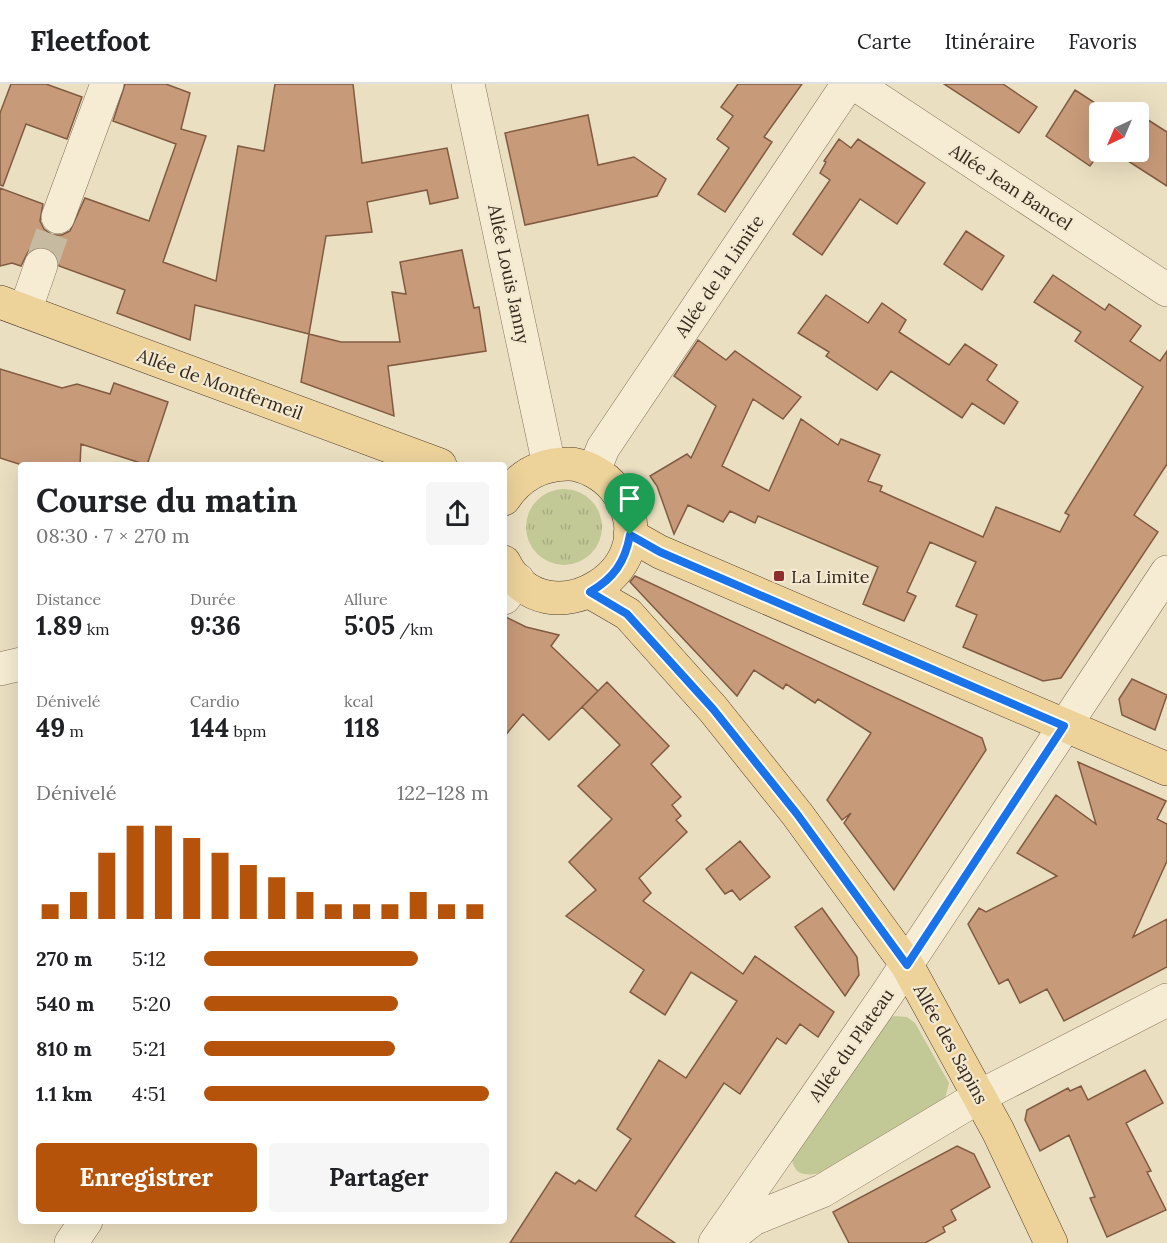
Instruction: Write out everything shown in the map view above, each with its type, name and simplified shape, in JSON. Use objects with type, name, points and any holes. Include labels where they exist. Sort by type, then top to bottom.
[{"type":"main road","name":"Allée de Montfermeil","points":[[12,307],[432,462]]},
{"type":"main road","points":[[507,491],[528,473],[549,465],[572,464],[594,471],[610,482],[622,498],[628,516],[630,535],[627,553],[618,570],[606,583],[590,592],[572,598],[552,597],[509,580]]},
{"type":"main road","points":[[630,535],[660,552],[1167,769]]},
{"type":"main road","name":"Allée des Sapins","points":[[590,592],[627,614],[713,709],[797,814],[907,965],[980,1096],[1051,1243]]},
{"type":"street","points":[[58,217],[106,84]]},
{"type":"street","name":"Allée Louis Janny","points":[[468,84],[549,465]]},
{"type":"street","name":"Allée de la Limite","points":[[594,471],[603,448],[848,84]]},
{"type":"street","name":"Allée Jean Bancel","points":[[855,84],[1167,290]]},
{"type":"street","points":[[12,307],[41,265]]},
{"type":"street","name":"Allée du Plateau","points":[[715,1243],[907,965],[1167,572]]},
{"type":"street","points":[[0,669],[18,665]]},
{"type":"street","points":[[722,1243],[753,1219],[822,1191],[980,1096],[1167,1000]]},
{"type":"street","points":[[786,1139],[782,1161],[790,1179],[822,1191]]},
{"type":"street","points":[[71,1243],[84,1224]]},
{"type":"green space","points":[[557,489],[571,489],[585,495],[596,506],[602,520],[599,542],[591,554],[571,565],[557,565],[543,559],[532,548],[526,534],[526,520],[532,506],[543,495]]},
{"type":"green space","points":[[894,1016],[907,1017],[915,1023],[949,1083],[944,1102],[820,1173],[802,1174],[796,1169],[792,1160],[887,1019]]},
{"type":"building","points":[[11,84],[46,84],[82,97],[67,139],[26,124],[3,186],[0,185],[0,113]]},
{"type":"building","points":[[125,84],[166,84],[190,93],[181,129],[206,136],[163,262],[216,281],[238,146],[264,151],[275,84],[353,84],[362,163],[447,148],[458,198],[430,204],[427,190],[367,202],[372,232],[326,236],[309,334],[195,305],[190,340],[117,313],[125,290],[59,266],[56,253],[48,248],[38,247],[29,250],[21,266],[12,263],[0,266],[0,188],[43,204],[40,221],[44,229],[52,235],[62,235],[70,231],[85,198],[149,221],[176,144],[113,121]]},
{"type":"building","points":[[738,84],[802,84],[764,137],[772,142],[725,212],[698,194],[729,148],[717,139],[733,116],[721,107]]},
{"type":"building","points":[[944,84],[1003,84],[1037,107],[1019,133]]},
{"type":"building","points":[[1075,90],[1094,102],[1089,102],[1089,162],[1093,162],[1090,166],[1046,136]]},
{"type":"building","points":[[588,115],[598,165],[634,157],[666,179],[657,196],[525,225],[505,133]]},
{"type":"building","points":[[1149,121],[1167,132],[1167,186],[1130,162],[1149,162]]},
{"type":"building","points":[[839,139],[851,148],[858,139],[925,183],[897,224],[860,199],[822,255],[793,234],[830,180],[820,173],[826,162],[824,161]]},
{"type":"building","points":[[966,231],[1004,256],[982,290],[944,264]]},
{"type":"building","points":[[462,250],[474,308],[479,307],[486,351],[388,366],[394,416],[301,382],[309,334],[341,342],[400,342],[392,292],[406,294],[400,262]]},
{"type":"building","points":[[1053,275],[1105,310],[1109,304],[1141,326],[1130,341],[1160,361],[1167,351],[1167,464],[1134,515],[1158,532],[1061,678],[1043,681],[963,647],[977,615],[956,606],[976,562],[930,542],[907,592],[916,596],[904,621],[863,604],[878,567],[758,516],[755,523],[730,511],[723,522],[688,505],[674,534],[657,486],[650,476],[687,454],[691,458],[716,406],[674,376],[698,340],[726,360],[735,351],[801,397],[783,419],[753,399],[722,466],[769,491],[801,419],[838,445],[841,439],[880,455],[868,481],[882,486],[880,491],[983,537],[996,507],[1060,532],[1069,515],[1065,513],[1143,387],[1075,341],[1081,332],[1034,302]]},
{"type":"building","points":[[826,295],[868,323],[882,303],[906,320],[899,332],[949,365],[965,344],[997,365],[987,380],[1018,402],[1004,424],[972,403],[962,418],[891,371],[877,390],[826,356],[829,352],[798,333]]},
{"type":"building","points":[[0,369],[62,388],[77,384],[110,394],[114,383],[168,402],[148,462],[138,462],[81,444],[80,462],[18,464],[0,458]]},
{"type":"building","points":[[635,576],[982,738],[986,750],[894,890],[844,823],[851,813],[842,820],[827,800],[871,733],[818,699],[815,703],[786,684],[783,689],[754,670],[737,696],[630,582]]},
{"type":"building","points":[[507,618],[526,627],[559,635],[551,646],[598,691],[549,740],[523,714],[507,733]]},
{"type":"building","points":[[1132,679],[1167,695],[1155,730],[1122,715],[1119,699]]},
{"type":"building","points":[[607,682],[669,746],[651,764],[681,797],[672,805],[681,816],[676,820],[687,832],[639,878],[651,893],[643,901],[743,974],[755,956],[834,1012],[818,1037],[800,1024],[786,1044],[777,1038],[740,1094],[724,1083],[635,1216],[675,1243],[510,1243],[556,1172],[575,1184],[579,1180],[596,1191],[631,1139],[617,1129],[659,1060],[686,1078],[737,1001],[691,972],[665,1015],[630,992],[644,970],[566,916],[596,890],[569,862],[612,819],[578,786],[620,745],[582,707]]},
{"type":"building","points":[[1078,762],[1166,801],[1157,819],[1167,824],[1167,861],[1133,937],[1167,919],[1167,967],[1064,1021],[1047,989],[1020,1003],[1008,979],[999,984],[968,924],[979,908],[986,912],[1057,876],[1017,853],[1056,795],[1096,824]]},
{"type":"building","points":[[740,841],[770,877],[740,900],[732,890],[725,894],[706,869]]},
{"type":"building","points":[[822,908],[857,957],[859,975],[845,996],[795,927]]},
{"type":"building","points":[[1145,1070],[1163,1103],[1126,1123],[1151,1171],[1147,1172],[1166,1210],[1107,1237],[1090,1198],[1095,1197],[1069,1135],[1040,1151],[1025,1120],[1027,1110],[1068,1088],[1070,1091],[1081,1086],[1088,1100]]},
{"type":"building","points":[[957,1146],[974,1154],[990,1187],[951,1210],[956,1220],[943,1227],[945,1232],[925,1243],[849,1243],[833,1212]]},
{"type":"tunnel","points":[[41,265],[58,217]]},
{"type":"place","name":"La Limite","points":[[779,576]]},
{"type":"route","points":[[630,535],[660,552],[1064,726],[907,965],[797,814],[713,709],[627,614],[590,592],[606,583],[618,570],[627,553],[630,535]]}]
